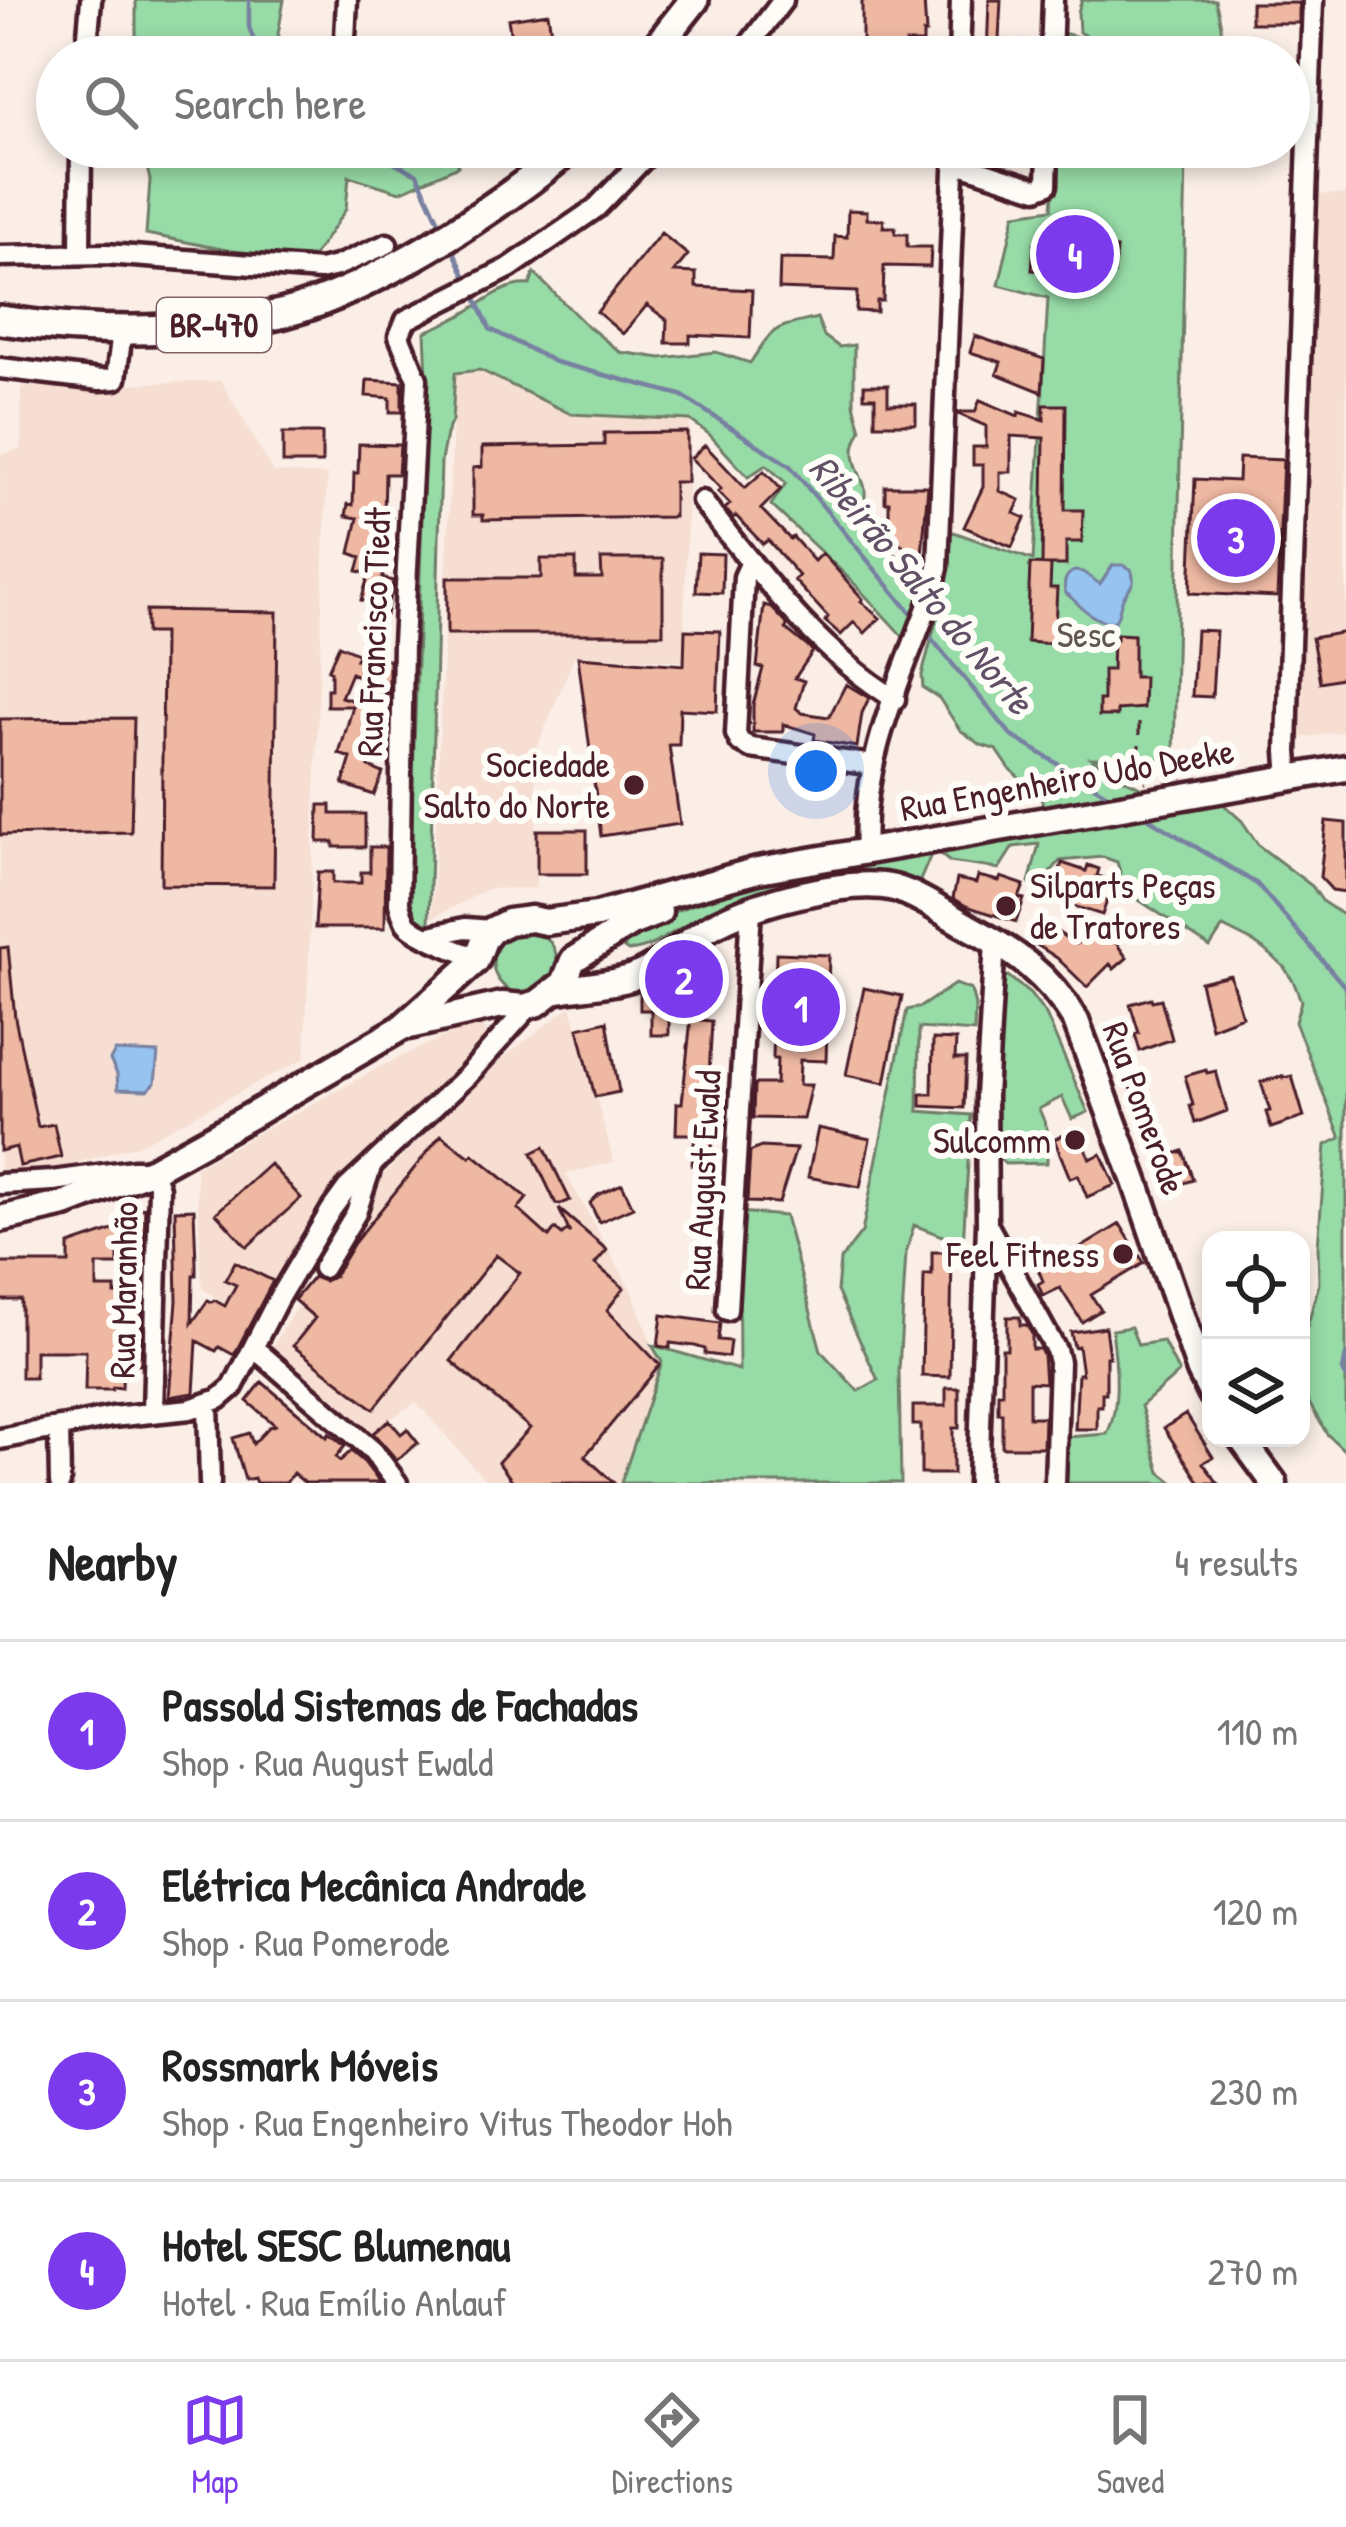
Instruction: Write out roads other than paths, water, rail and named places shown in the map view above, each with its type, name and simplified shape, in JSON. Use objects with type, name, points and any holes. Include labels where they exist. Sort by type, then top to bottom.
[{"type":"highway","points":[[666,36],[694,0]]},
{"type":"highway","name":"BR-470","points":[[0,320],[122,331],[271,317],[356,286],[415,255],[547,168]]},
{"type":"main road","name":"Rua Engenheiro Udo Deeke","points":[[0,1219],[65,1204],[153,1170],[401,1028],[476,959],[492,930],[518,920],[546,922],[597,915],[733,875],[1346,768]]},
{"type":"main road","name":"Rua Engenheiro Udo Deeke","points":[[401,1028],[512,1012],[557,990],[573,962],[631,923],[800,863]]},
{"type":"main road","name":"Rua Pomerode","points":[[557,990],[631,977],[716,924],[800,895],[846,886],[894,888],[1016,953],[1039,973],[1076,1022],[1202,1375]]},
{"type":"main road","points":[[546,922],[563,937],[573,962]]},
{"type":"main road","name":"Rua Pomerode","points":[[573,962],[630,965],[665,956]]},
{"type":"main road","points":[[476,959],[477,979],[487,994],[512,1012]]},
{"type":"main road","points":[[1247,1447],[1274,1483]]},
{"type":"street","points":[[88,36],[91,0]]},
{"type":"street","points":[[345,36],[347,0]]},
{"type":"street","points":[[756,36],[783,0]]},
{"type":"street","points":[[960,36],[961,0]]},
{"type":"street","points":[[1052,36],[1053,0]]},
{"type":"street","points":[[1310,84],[1313,0]]},
{"type":"street","points":[[80,254],[81,168]]},
{"type":"street","name":"Rua Francisco Tiedt","points":[[430,936],[404,921],[399,904],[403,643],[417,379],[399,336],[406,320],[509,268],[596,208],[635,168]]},
{"type":"street","points":[[866,849],[865,816],[873,765],[938,567],[954,168]]},
{"type":"street","points":[[989,168],[1042,189],[1047,185],[1047,168]]},
{"type":"street","points":[[1289,778],[1307,168]]},
{"type":"street","points":[[0,256],[80,254],[320,270],[387,244]]},
{"type":"street","name":"BR-470","points":[[0,368],[116,379],[122,331]]},
{"type":"street","points":[[703,501],[835,656],[895,698]]},
{"type":"street","points":[[751,562],[744,577],[736,734],[740,742],[751,748],[873,765]]},
{"type":"street","name":"Rua August Ewald","points":[[727,1310],[751,910]]},
{"type":"street","points":[[430,936],[465,928],[492,930]]},
{"type":"street","points":[[430,936],[476,959]]},
{"type":"street","points":[[978,1483],[987,1224],[986,1096],[995,941]]},
{"type":"street","points":[[0,1439],[208,1405],[233,1387],[331,1210],[347,1189],[467,1076],[512,1012]]},
{"type":"street","points":[[322,1268],[356,1213],[372,1165]]},
{"type":"street","points":[[0,1184],[153,1170]]},
{"type":"street","name":"Rua Maranhão","points":[[153,1170],[159,1188],[153,1412]]},
{"type":"street","points":[[987,1224],[1059,1361],[1055,1483]]},
{"type":"street","points":[[254,1348],[373,1451],[397,1483]]},
{"type":"street","points":[[208,1405],[210,1483]]},
{"type":"street","points":[[59,1427],[60,1483]]},
{"type":"water","points":[[1113,565],[1131,569],[1133,578],[1117,618],[1108,622],[1082,608],[1064,585],[1074,571],[1100,584]]},
{"type":"water","points":[[115,1051],[158,1053],[155,1083],[148,1090],[118,1089],[110,1060]]},
{"type":"waterway","name":"Ribeirão Salto do Norte","points":[[249,0],[252,36]]},
{"type":"waterway","name":"Ribeirão Salto do Norte","points":[[405,168],[417,174],[442,228]]},
{"type":"waterway","name":"Ribeirão Salto do Norte","points":[[450,243],[468,282]]},
{"type":"waterway","name":"Ribeirão Salto do Norte","points":[[473,292],[490,329],[555,362],[681,395],[790,466],[915,618]]},
{"type":"waterway","name":"Ribeirão Salto do Norte","points":[[926,632],[1012,736],[1112,797]]},
{"type":"waterway","name":"Ribeirão Salto do Norte","points":[[1143,815],[1257,884],[1346,988]]},
{"type":"waterway","name":"Ribeirão Salto do Norte","points":[[1346,1355],[1346,1376]]},
{"type":"place","name":"Hotel SESC Blumenau","points":[[1075,254]]},
{"type":"place","name":"Rossmark Móveis","points":[[1236,538]]},
{"type":"place","name":"Sociedade Salto do Norte","points":[[634,785]]},
{"type":"place","name":"Silparts Peças de Tratores","points":[[1006,906]]},
{"type":"place","name":"Elétrica Mecânica Andrade","points":[[684,979]]},
{"type":"place","name":"Passold Sistemas de Fachadas","points":[[801,1007]]},
{"type":"place","name":"Sulcomm","points":[[1075,1140]]},
{"type":"place","name":"Feel Fitness","points":[[1123,1254]]},
{"type":"park label","name":"Sesc","points":[[1086,634]]}]
